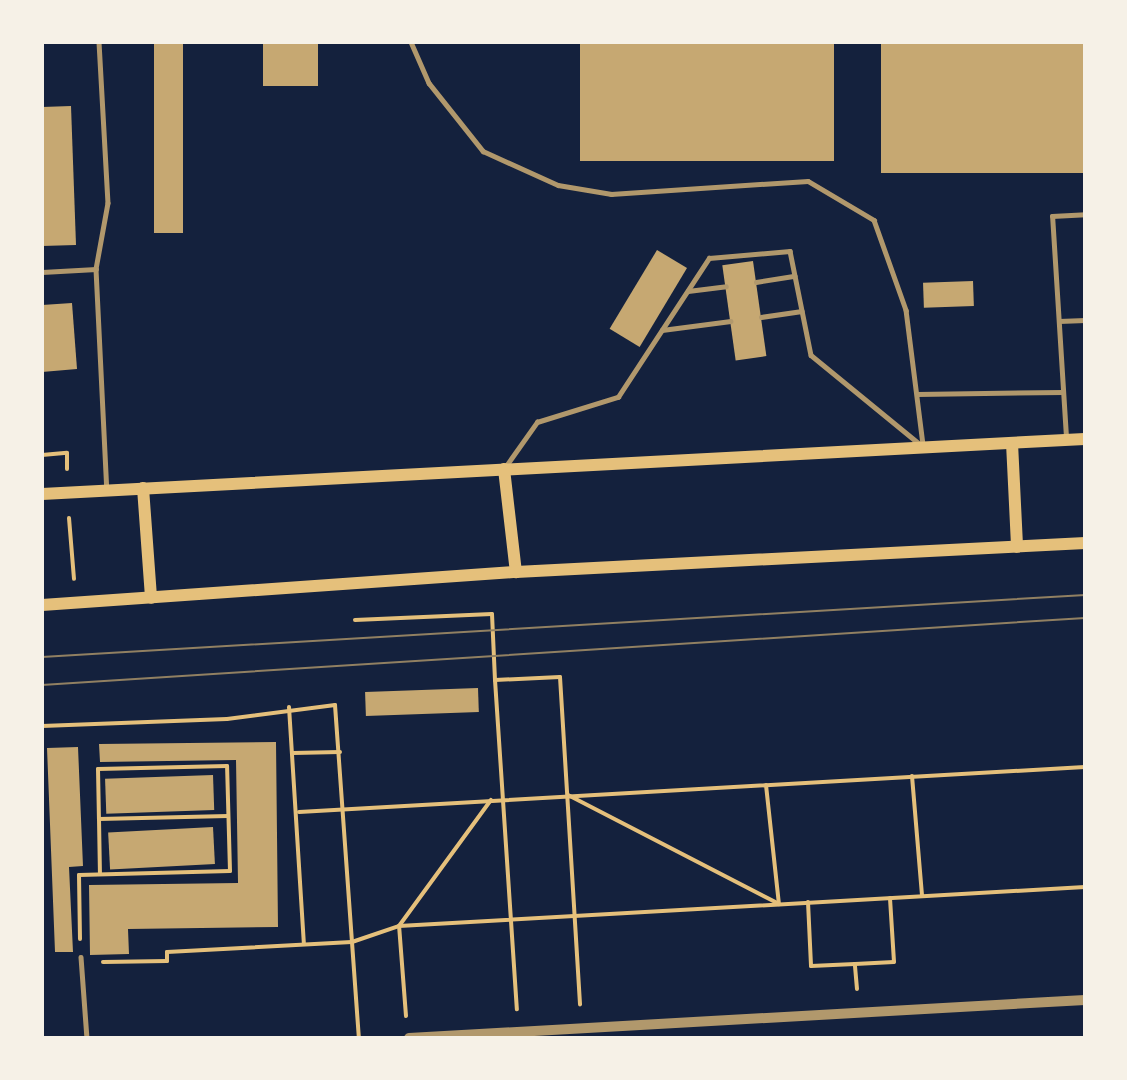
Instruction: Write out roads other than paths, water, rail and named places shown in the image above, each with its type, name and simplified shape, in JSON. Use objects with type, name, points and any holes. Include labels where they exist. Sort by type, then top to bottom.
[{"type":"main road","points":[[42,494],[1085,439]]},
{"type":"main road","points":[[1012,443],[1017,547]]},
{"type":"main road","points":[[504,469],[516,572]]},
{"type":"main road","points":[[143,488],[151,598]]},
{"type":"main road","points":[[42,605],[516,572],[1085,543]]},
{"type":"street","points":[[407,1032],[519,1032],[1085,1000]]},
{"type":"lane","points":[[99,42],[108,204],[96,269],[107,490]]},
{"type":"lane","points":[[411,42],[429,83],[483,152],[558,185],[612,194],[808,180],[874,220],[906,310],[923,447]]},
{"type":"lane","points":[[1066,440],[1052,216],[1085,214]]},
{"type":"lane","points":[[504,469],[537,422],[618,397],[709,258],[790,251],[811,355],[923,447]]},
{"type":"lane","points":[[42,272],[96,269]]},
{"type":"lane","points":[[756,282],[795,276]]},
{"type":"lane","points":[[688,291],[726,286]]},
{"type":"lane","points":[[761,317],[802,311]]},
{"type":"lane","points":[[1059,321],[1085,320]]},
{"type":"lane","points":[[662,330],[730,321]]},
{"type":"lane","points":[[916,394],[1063,392]]},
{"type":"lane","points":[[81,957],[87,1038]]},
{"type":"tram line","points":[[42,657],[1085,595]]},
{"type":"tram line","points":[[42,685],[1085,618]]}]
